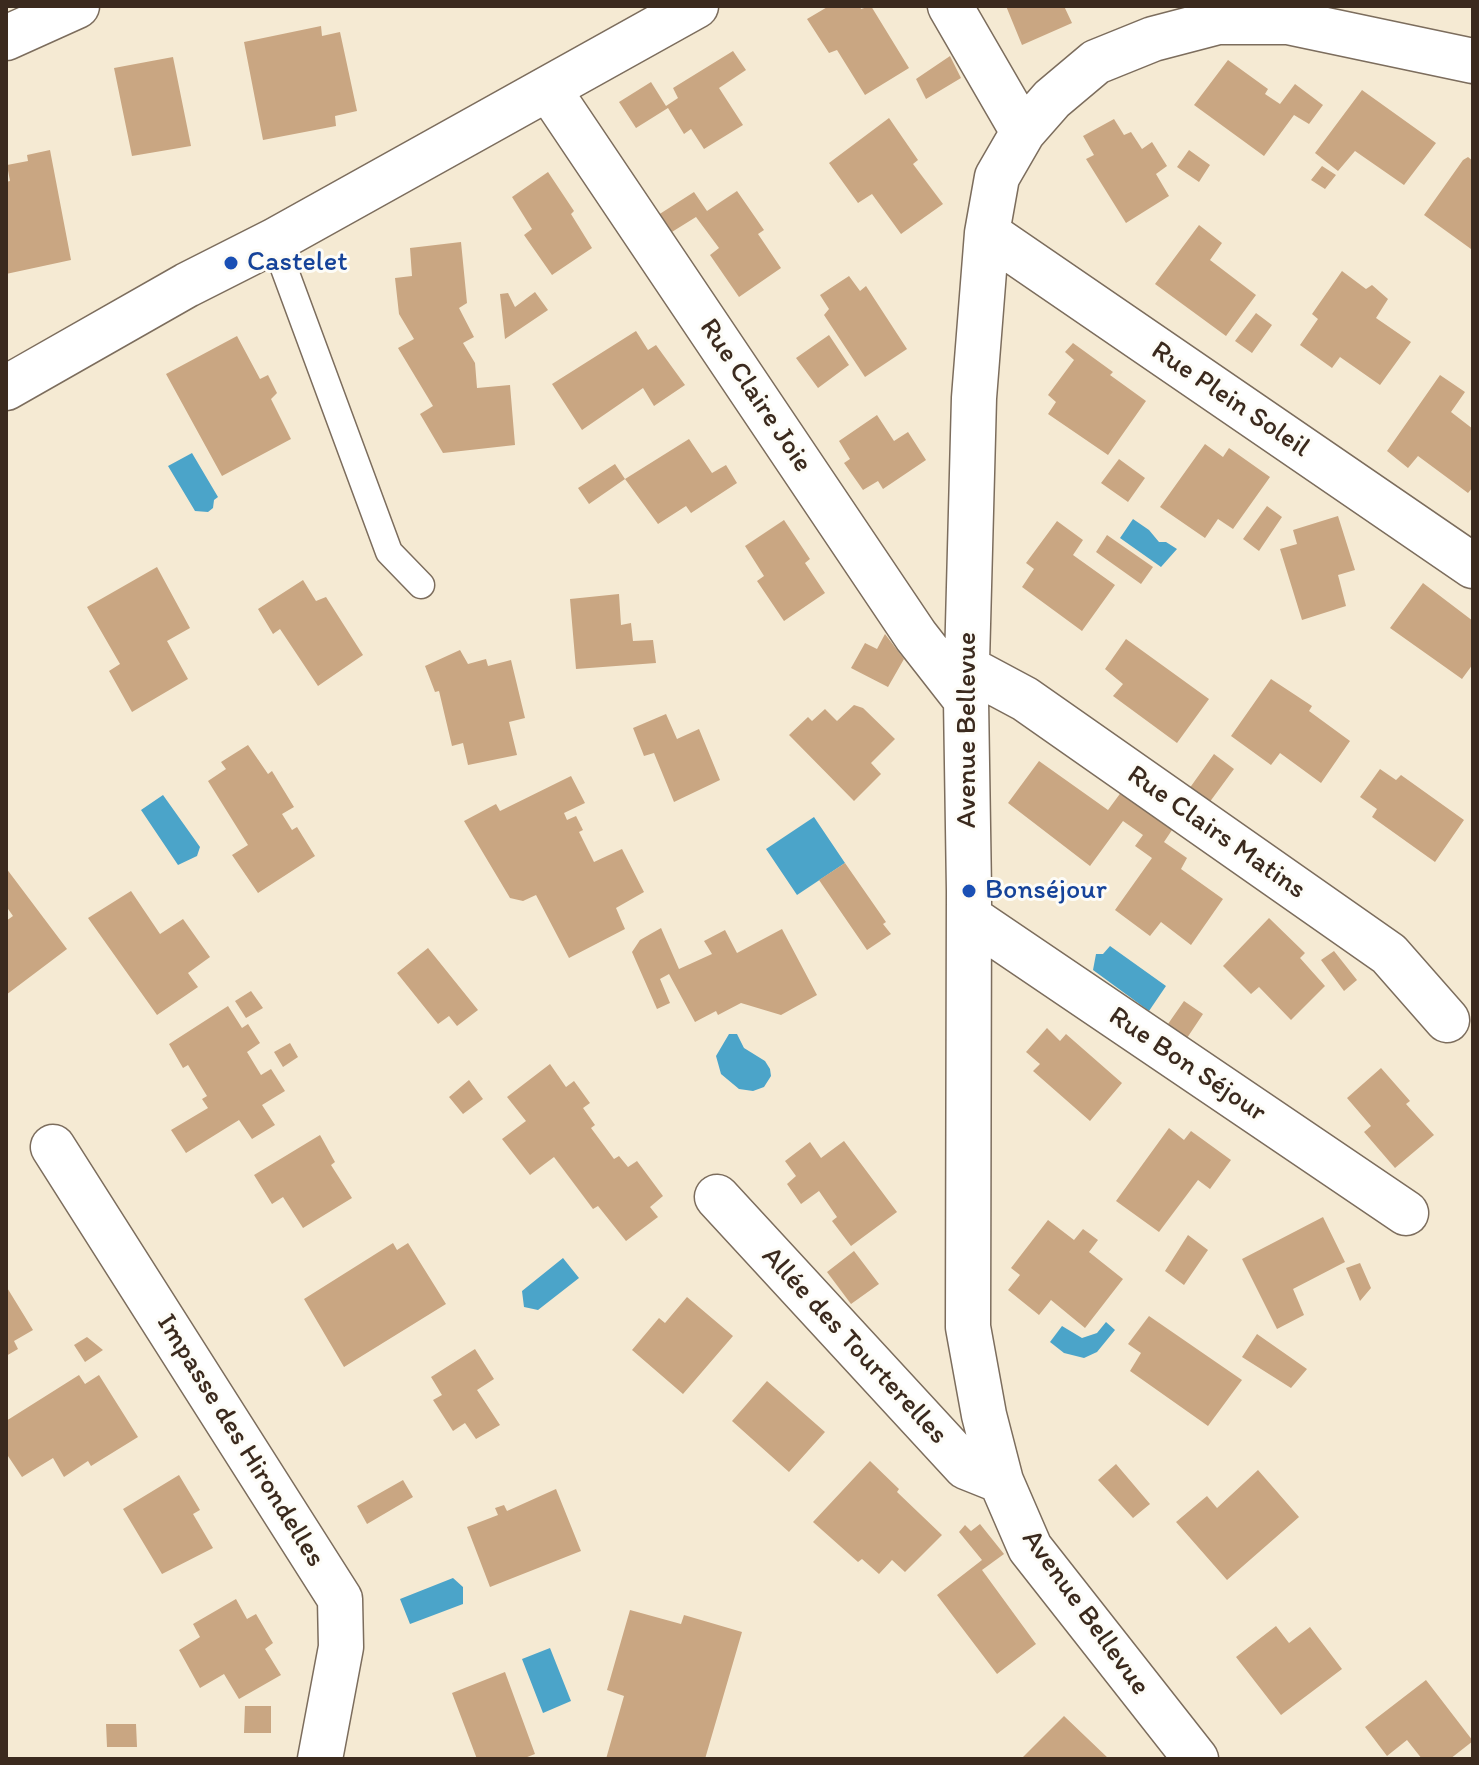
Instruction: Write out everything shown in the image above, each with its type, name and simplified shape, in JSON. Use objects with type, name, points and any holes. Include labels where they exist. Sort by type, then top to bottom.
[{"type":"street","points":[[6,38],[77,6]]},
{"type":"street","points":[[6,388],[187,285],[274,241],[696,6]]},
{"type":"street","points":[[950,6],[1023,132]]},
{"type":"street","name":"Avenue Bellevue","points":[[1196,1759],[1030,1548],[1001,1481],[984,1415],[968,1327],[966,684],[974,398],[987,233],[997,177],[1023,132],[1052,99],[1096,62],[1153,39],[1218,22],[1288,22],[1473,61]]},
{"type":"street","name":"Rue Claire Joie","points":[[549,90],[916,636],[966,684]]},
{"type":"street","name":"Rue Plein Soleil","points":[[987,233],[1473,566]]},
{"type":"street","name":"Rue Clairs Matins","points":[[966,684],[1025,699],[1389,954],[1447,1020]]},
{"type":"street","name":"Rue Bon Séjour","points":[[969,917],[1406,1213]]},
{"type":"street","name":"Impasse des Hirondelles","points":[[53,1147],[340,1599],[341,1647],[320,1759]]},
{"type":"street","name":"Allée des Tourterelles","points":[[717,1197],[966,1467],[1001,1481]]},
{"type":"lane","points":[[274,241],[389,552],[421,585]]},
{"type":"water","points":[[192,453],[218,497],[208,512],[195,511],[168,466]]},
{"type":"water","points":[[1133,519],[1159,542],[1166,542],[1177,549],[1161,567],[1120,538]]},
{"type":"water","points":[[163,795],[200,847],[197,856],[178,865],[141,810]]},
{"type":"water","points":[[814,817],[845,863],[797,895],[766,849]]},
{"type":"water","points":[[1110,946],[1166,986],[1149,1011],[1093,970],[1096,954],[1103,954]]},
{"type":"water","points":[[729,1034],[737,1034],[744,1048],[765,1061],[771,1076],[764,1087],[753,1091],[739,1089],[721,1074],[716,1056]]},
{"type":"water","points":[[563,1258],[579,1278],[538,1310],[524,1307],[522,1291]]},
{"type":"water","points":[[1106,1322],[1115,1330],[1097,1352],[1084,1358],[1064,1353],[1050,1342],[1062,1326],[1082,1338],[1097,1333]]},
{"type":"water","points":[[453,1578],[463,1587],[463,1604],[410,1624],[400,1599]]},
{"type":"water","points":[[550,1648],[571,1701],[543,1713],[522,1659]]},
{"type":"building","points":[[829,6],[860,6],[861,9],[871,6],[909,68],[865,95],[837,50],[829,53],[807,19]]},
{"type":"building","points":[[1006,6],[1064,6],[1072,23],[1022,45]]},
{"type":"building","points":[[321,26],[322,36],[340,32],[357,111],[335,116],[336,126],[263,140],[244,42]]},
{"type":"building","points":[[733,51],[746,70],[719,88],[743,125],[704,149],[691,129],[684,134],[668,108],[636,128],[619,102],[651,82],[666,106],[678,98],[673,88]]},
{"type":"building","points":[[950,56],[961,78],[926,99],[916,79]]},
{"type":"building","points":[[173,57],[191,146],[132,156],[114,68]]},
{"type":"building","points":[[1228,60],[1268,89],[1265,94],[1280,104],[1295,84],[1323,105],[1309,124],[1294,115],[1264,156],[1194,105]]},
{"type":"building","points":[[1362,90],[1436,143],[1404,185],[1355,151],[1338,171],[1315,153]]},
{"type":"building","points":[[889,118],[918,160],[913,164],[943,204],[901,234],[872,194],[858,203],[829,163]]},
{"type":"building","points":[[1114,119],[1124,135],[1131,132],[1142,149],[1152,142],[1167,166],[1156,174],[1169,196],[1126,223],[1086,159],[1094,155],[1083,136]]},
{"type":"building","points":[[50,150],[71,260],[6,274],[6,182],[10,181],[7,165],[28,161],[27,155]]},
{"type":"building","points":[[1189,150],[1210,165],[1199,182],[1177,167]]},
{"type":"building","points":[[1468,157],[1473,161],[1471,249],[1424,215]]},
{"type":"building","points":[[1322,166],[1336,175],[1325,189],[1311,180]]},
{"type":"building","points":[[548,172],[574,211],[571,214],[592,248],[552,275],[524,235],[532,229],[512,197]]},
{"type":"building","points":[[737,191],[764,230],[758,234],[781,268],[739,297],[710,255],[719,248],[696,217],[667,235],[655,217],[694,192],[707,211]]},
{"type":"building","points":[[1199,225],[1222,243],[1210,260],[1256,295],[1226,336],[1155,284]]},
{"type":"building","points":[[461,242],[467,303],[459,308],[474,337],[463,343],[475,363],[477,388],[510,385],[515,445],[443,453],[420,414],[433,406],[398,348],[414,339],[399,314],[395,278],[412,276],[410,248]]},
{"type":"building","points":[[1342,271],[1366,289],[1372,285],[1388,299],[1376,318],[1411,342],[1380,385],[1340,357],[1332,368],[1300,345],[1318,319],[1312,314]]},
{"type":"building","points":[[849,276],[860,291],[866,286],[907,349],[865,377],[824,315],[829,309],[820,295]]},
{"type":"building","points":[[535,292],[548,310],[505,339],[500,294],[508,293],[515,307]]},
{"type":"building","points":[[1256,313],[1272,325],[1252,353],[1235,341]]},
{"type":"building","points":[[636,331],[648,350],[656,345],[685,385],[654,406],[643,388],[582,430],[552,384]]},
{"type":"building","points":[[829,335],[849,365],[818,388],[796,358]]},
{"type":"building","points":[[237,336],[260,379],[268,375],[277,393],[271,399],[291,439],[222,476],[166,374]]},
{"type":"building","points":[[1073,343],[1146,401],[1108,455],[1048,414],[1056,402],[1048,395],[1074,360],[1065,352]]},
{"type":"building","points":[[1440,375],[1465,392],[1451,412],[1473,429],[1473,487],[1468,493],[1418,456],[1408,468],[1387,451]]},
{"type":"building","points":[[877,415],[894,441],[908,432],[926,460],[883,489],[878,481],[863,490],[844,463],[850,459],[839,441]]},
{"type":"building","points":[[689,439],[712,473],[726,465],[737,483],[691,513],[686,506],[658,524],[625,479]]},
{"type":"building","points":[[1205,444],[1223,457],[1229,448],[1270,477],[1233,529],[1218,519],[1205,538],[1160,507]]},
{"type":"building","points":[[1119,459],[1145,478],[1128,502],[1101,483]]},
{"type":"building","points":[[615,464],[625,479],[589,504],[578,488]]},
{"type":"building","points":[[1267,506],[1282,517],[1259,551],[1243,539]]},
{"type":"building","points":[[1338,516],[1355,570],[1338,575],[1346,606],[1302,620],[1280,549],[1297,544],[1293,530]]},
{"type":"building","points":[[784,520],[810,559],[805,563],[825,593],[784,621],[757,581],[764,576],[745,546]]},
{"type":"building","points":[[1057,521],[1083,540],[1073,555],[1115,585],[1082,631],[1022,587],[1034,569],[1026,563]]},
{"type":"building","points":[[1107,535],[1153,567],[1141,584],[1096,552]]},
{"type":"building","points":[[157,567],[190,628],[167,641],[188,679],[132,712],[109,671],[120,664],[87,607]]},
{"type":"building","points":[[303,580],[316,601],[326,597],[363,655],[318,686],[280,629],[273,634],[258,609]]},
{"type":"building","points":[[1423,583],[1473,621],[1473,664],[1462,679],[1390,628]]},
{"type":"building","points":[[619,594],[621,625],[631,623],[633,641],[653,640],[656,663],[576,669],[570,599]]},
{"type":"building","points":[[885,634],[904,659],[888,687],[851,668],[865,643],[877,649]]},
{"type":"building","points":[[1126,639],[1209,699],[1177,743],[1113,696],[1123,684],[1105,669]]},
{"type":"building","points":[[460,650],[468,664],[486,659],[488,666],[511,660],[525,718],[509,722],[517,755],[468,765],[463,743],[452,746],[439,691],[435,692],[425,666]]},
{"type":"building","points":[[1271,679],[1312,706],[1309,711],[1350,741],[1321,783],[1280,753],[1271,765],[1231,736]]},
{"type":"building","points":[[854,705],[863,708],[895,739],[871,763],[881,774],[854,801],[789,735],[808,717],[812,721],[825,709],[837,721]]},
{"type":"building","points":[[666,714],[677,739],[699,729],[720,780],[674,802],[654,753],[644,756],[633,728]]},
{"type":"building","points":[[248,745],[268,774],[272,771],[294,807],[282,814],[292,830],[297,827],[315,856],[258,893],[232,855],[248,845],[208,781],[226,769],[221,762]]},
{"type":"building","points":[[1214,754],[1234,769],[1209,803],[1189,789]]},
{"type":"building","points":[[1039,761],[1108,810],[1122,791],[1157,815],[1155,818],[1172,830],[1164,842],[1187,858],[1181,869],[1223,899],[1191,945],[1161,922],[1150,936],[1115,910],[1152,858],[1135,846],[1143,835],[1123,821],[1090,866],[1008,803]]},
{"type":"building","points":[[1380,769],[1396,780],[1401,775],[1464,820],[1435,862],[1372,817],[1377,809],[1360,797]]},
{"type":"building","points":[[571,776],[585,803],[564,813],[567,820],[576,816],[583,830],[579,832],[594,862],[622,849],[644,892],[616,908],[625,929],[569,958],[536,895],[523,901],[510,898],[464,821],[496,804],[500,811]]},
{"type":"building","points":[[845,863],[891,934],[867,950],[819,880]]},
{"type":"building","points":[[6,868],[67,949],[6,995],[6,921],[13,916],[6,906]]},
{"type":"building","points":[[131,891],[160,934],[183,919],[210,957],[188,973],[198,987],[157,1015],[88,918]]},
{"type":"building","points":[[1269,918],[1305,953],[1300,958],[1325,986],[1291,1020],[1259,987],[1251,994],[1223,966]]},
{"type":"building","points":[[661,928],[679,969],[712,954],[704,941],[725,930],[737,953],[782,929],[817,995],[781,1015],[741,1003],[695,1022],[669,974],[660,979],[670,1003],[657,1009],[632,952],[640,940]]},
{"type":"building","points":[[428,948],[478,1010],[457,1026],[449,1016],[438,1024],[397,973]]},
{"type":"building","points":[[1334,951],[1357,980],[1344,991],[1321,960]]},
{"type":"building","points":[[251,991],[263,1008],[246,1018],[235,1001]]},
{"type":"building","points":[[1184,1001],[1203,1014],[1181,1047],[1161,1034]]},
{"type":"building","points":[[228,1006],[242,1028],[248,1024],[260,1043],[247,1052],[261,1075],[271,1069],[285,1091],[262,1105],[275,1125],[252,1139],[239,1120],[186,1153],[171,1130],[208,1108],[202,1099],[207,1096],[188,1065],[183,1068],[169,1044]]},
{"type":"building","points":[[1047,1028],[1060,1041],[1066,1034],[1122,1083],[1090,1121],[1033,1071],[1040,1064],[1026,1052]]},
{"type":"building","points":[[290,1043],[298,1057],[283,1067],[274,1052]]},
{"type":"building","points":[[550,1064],[566,1087],[574,1081],[590,1103],[583,1108],[595,1125],[591,1128],[614,1159],[619,1156],[628,1167],[637,1161],[663,1196],[650,1207],[658,1217],[626,1241],[598,1206],[593,1209],[554,1157],[530,1175],[502,1139],[526,1121],[507,1097]]},
{"type":"building","points":[[1381,1068],[1410,1101],[1406,1104],[1434,1135],[1395,1168],[1364,1132],[1371,1126],[1347,1098]]},
{"type":"building","points":[[469,1080],[483,1099],[463,1114],[449,1097]]},
{"type":"building","points":[[1169,1128],[1184,1140],[1191,1131],[1231,1160],[1210,1189],[1198,1180],[1159,1232],[1116,1201]]},
{"type":"building","points":[[320,1135],[335,1162],[331,1165],[352,1198],[303,1228],[283,1197],[272,1204],[254,1175]]},
{"type":"building","points":[[844,1141],[897,1212],[851,1246],[832,1221],[837,1217],[819,1191],[801,1204],[787,1184],[796,1176],[785,1161],[810,1142],[821,1158]]},
{"type":"building","points":[[1323,1217],[1345,1262],[1293,1289],[1304,1315],[1277,1329],[1242,1259]]},
{"type":"building","points":[[1048,1220],[1074,1240],[1083,1229],[1098,1240],[1089,1252],[1123,1279],[1085,1328],[1051,1300],[1039,1315],[1008,1290],[1020,1275],[1011,1268]]},
{"type":"building","points":[[1188,1235],[1208,1250],[1184,1285],[1165,1271]]},
{"type":"building","points":[[393,1243],[397,1250],[408,1243],[446,1304],[344,1367],[304,1299]]},
{"type":"building","points":[[854,1251],[879,1284],[851,1304],[827,1272]]},
{"type":"building","points":[[1360,1263],[1371,1288],[1360,1301],[1346,1268]]},
{"type":"building","points":[[6,1286],[33,1330],[14,1341],[18,1349],[6,1356]]},
{"type":"building","points":[[687,1297],[733,1336],[683,1394],[632,1350],[659,1318],[665,1323]]},
{"type":"building","points":[[1149,1316],[1242,1380],[1208,1426],[1130,1371],[1141,1353],[1128,1344]]},
{"type":"building","points":[[1257,1334],[1307,1369],[1291,1388],[1242,1357]]},
{"type":"building","points":[[87,1337],[103,1350],[85,1362],[74,1345]]},
{"type":"building","points":[[475,1349],[494,1379],[477,1390],[500,1425],[476,1439],[465,1423],[453,1431],[433,1400],[442,1395],[431,1377]]},
{"type":"building","points":[[79,1375],[85,1384],[99,1375],[138,1437],[91,1466],[88,1461],[64,1477],[53,1458],[22,1477],[6,1453],[6,1421]]},
{"type":"building","points":[[767,1381],[825,1432],[789,1472],[732,1421]]},
{"type":"building","points":[[870,1461],[942,1535],[905,1572],[892,1560],[879,1574],[862,1559],[858,1562],[813,1522]]},
{"type":"building","points":[[1116,1464],[1150,1504],[1133,1518],[1098,1480]]},
{"type":"building","points":[[1258,1470],[1299,1517],[1227,1580],[1176,1522],[1207,1496],[1217,1508]]},
{"type":"building","points":[[179,1475],[200,1510],[193,1514],[213,1548],[162,1574],[123,1509]]},
{"type":"building","points":[[403,1480],[413,1497],[367,1524],[357,1506]]},
{"type":"building","points":[[556,1489],[581,1551],[490,1587],[467,1527],[498,1515],[495,1508],[504,1505],[507,1511]]},
{"type":"building","points":[[980,1524],[1004,1554],[982,1570],[1036,1644],[997,1674],[937,1595],[982,1560],[959,1532],[965,1525],[971,1531]]},
{"type":"building","points":[[236,1599],[247,1619],[256,1614],[273,1643],[265,1649],[281,1675],[239,1699],[224,1674],[200,1688],[179,1650],[200,1637],[193,1624]]},
{"type":"building","points":[[630,1610],[681,1624],[684,1615],[742,1632],[705,1759],[606,1759],[624,1696],[607,1690]]},
{"type":"building","points":[[1276,1626],[1289,1643],[1310,1627],[1342,1669],[1281,1715],[1236,1657]]},
{"type":"building","points":[[505,1672],[535,1754],[522,1759],[477,1759],[452,1693]]},
{"type":"building","points":[[1426,1680],[1473,1741],[1450,1759],[1422,1759],[1407,1740],[1387,1756],[1365,1727]]},
{"type":"building","points":[[245,1706],[271,1706],[271,1733],[244,1733]]},
{"type":"building","points":[[1064,1716],[1109,1759],[1025,1759],[1023,1757]]},
{"type":"building","points":[[106,1724],[136,1724],[137,1747],[107,1747]]},
{"type":"place","name":"Castelet","points":[[231,263]]},
{"type":"place","name":"Bonséjour","points":[[969,891]]}]
